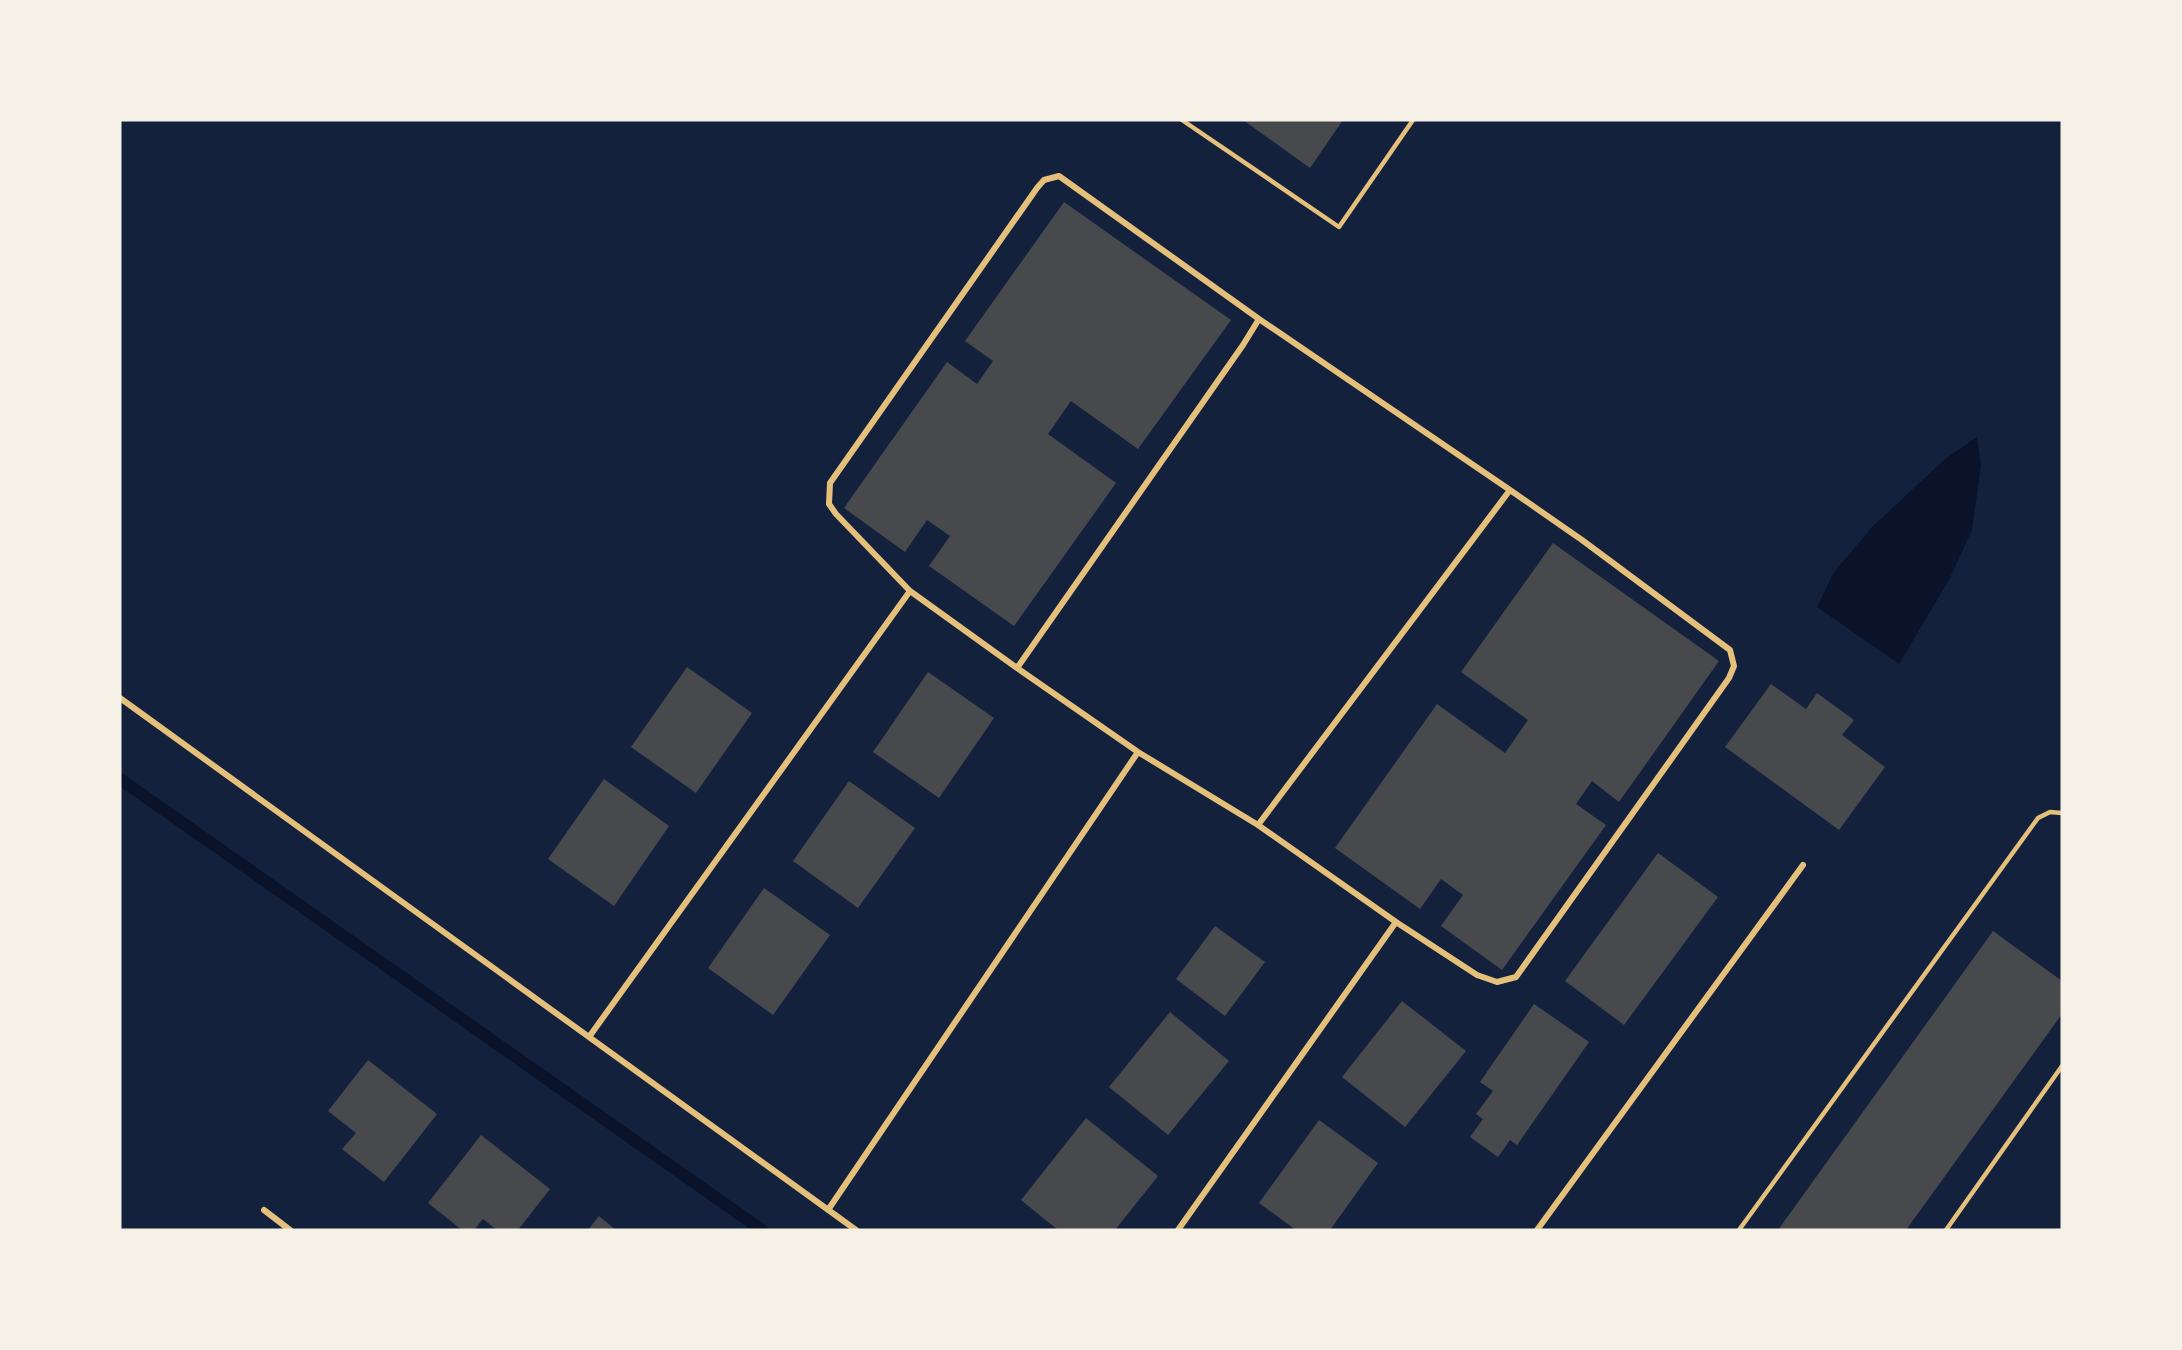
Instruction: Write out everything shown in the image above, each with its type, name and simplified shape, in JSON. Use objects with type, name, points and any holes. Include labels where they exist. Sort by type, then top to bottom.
[{"type":"street","points":[[1059,176],[1259,319],[1582,540],[1730,650],[1734,666],[1729,678],[1516,977],[1497,982],[1477,975],[1396,922],[1258,825],[1138,752],[910,591],[829,504],[830,483],[1036,188],[1044,180],[1059,176]]},
{"type":"street","points":[[1017,668],[1259,319]]},
{"type":"street","points":[[1258,825],[1510,490]]},
{"type":"street","points":[[589,1037],[910,591]]},
{"type":"street","points":[[120,698],[856,1230]]},
{"type":"street","points":[[828,1210],[1138,752]]},
{"type":"street","points":[[1537,1230],[1803,865]]},
{"type":"street","points":[[1178,1230],[1396,922]]},
{"type":"street","points":[[264,1210],[290,1230]]},
{"type":"lane","points":[[1182,120],[1339,227],[1413,120]]},
{"type":"lane","points":[[1738,1230],[2038,818],[2050,812],[2062,813]]},
{"type":"lane","points":[[1946,1230],[2062,1066]]},
{"type":"water","points":[[1977,437],[1981,465],[1972,530],[1949,580],[1899,664],[1817,607],[1834,572],[1872,527],[1945,459]]},
{"type":"building","points":[[1243,120],[1343,120],[1310,168]]},
{"type":"building","points":[[1064,202],[1231,320],[1138,449],[1071,401],[1048,434],[1116,483],[1014,626],[929,566],[950,536],[927,520],[905,552],[844,508],[947,362],[977,384],[993,361],[965,341]]},
{"type":"building","points":[[1553,543],[1719,661],[1619,802],[1592,781],[1576,804],[1606,825],[1502,970],[1441,926],[1463,895],[1441,879],[1420,909],[1335,848],[1437,704],[1505,753],[1528,720],[1461,672]]},
{"type":"building","points":[[687,667],[752,713],[696,793],[631,747]]},
{"type":"building","points":[[928,672],[994,718],[939,798],[873,752]]},
{"type":"building","points":[[1771,684],[1806,709],[1817,693],[1854,720],[1842,735],[1885,767],[1839,830],[1725,747]]},
{"type":"building","points":[[604,779],[669,826],[614,906],[548,859]]},
{"type":"building","points":[[849,781],[915,828],[858,908],[793,861]]},
{"type":"building","points":[[1658,853],[1718,897],[1624,1025],[1565,981]]},
{"type":"building","points":[[764,888],[830,935],[773,1015],[708,968]]},
{"type":"building","points":[[1215,926],[1265,962],[1225,1016],[1176,979]]},
{"type":"building","points":[[1993,931],[2062,981],[2062,1014],[1906,1230],[1778,1230]]},
{"type":"building","points":[[1402,1001],[1466,1051],[1405,1127],[1342,1077]]},
{"type":"building","points":[[1534,1004],[1589,1042],[1517,1145],[1510,1140],[1498,1157],[1470,1137],[1483,1119],[1476,1114],[1493,1091],[1480,1082]]},
{"type":"building","points":[[1170,1012],[1229,1061],[1168,1135],[1109,1087]]},
{"type":"building","points":[[368,1060],[437,1114],[384,1182],[342,1149],[356,1133],[328,1111]]},
{"type":"building","points":[[1086,1118],[1158,1176],[1115,1230],[1058,1230],[1021,1200]]},
{"type":"building","points":[[1319,1120],[1378,1163],[1330,1230],[1296,1230],[1259,1203]]},
{"type":"building","points":[[481,1135],[550,1189],[518,1230],[497,1230],[483,1219],[474,1230],[462,1230],[428,1203]]},
{"type":"building","points":[[599,1216],[616,1230],[588,1230]]},
{"type":"waterway","points":[[120,779],[762,1230]]}]
